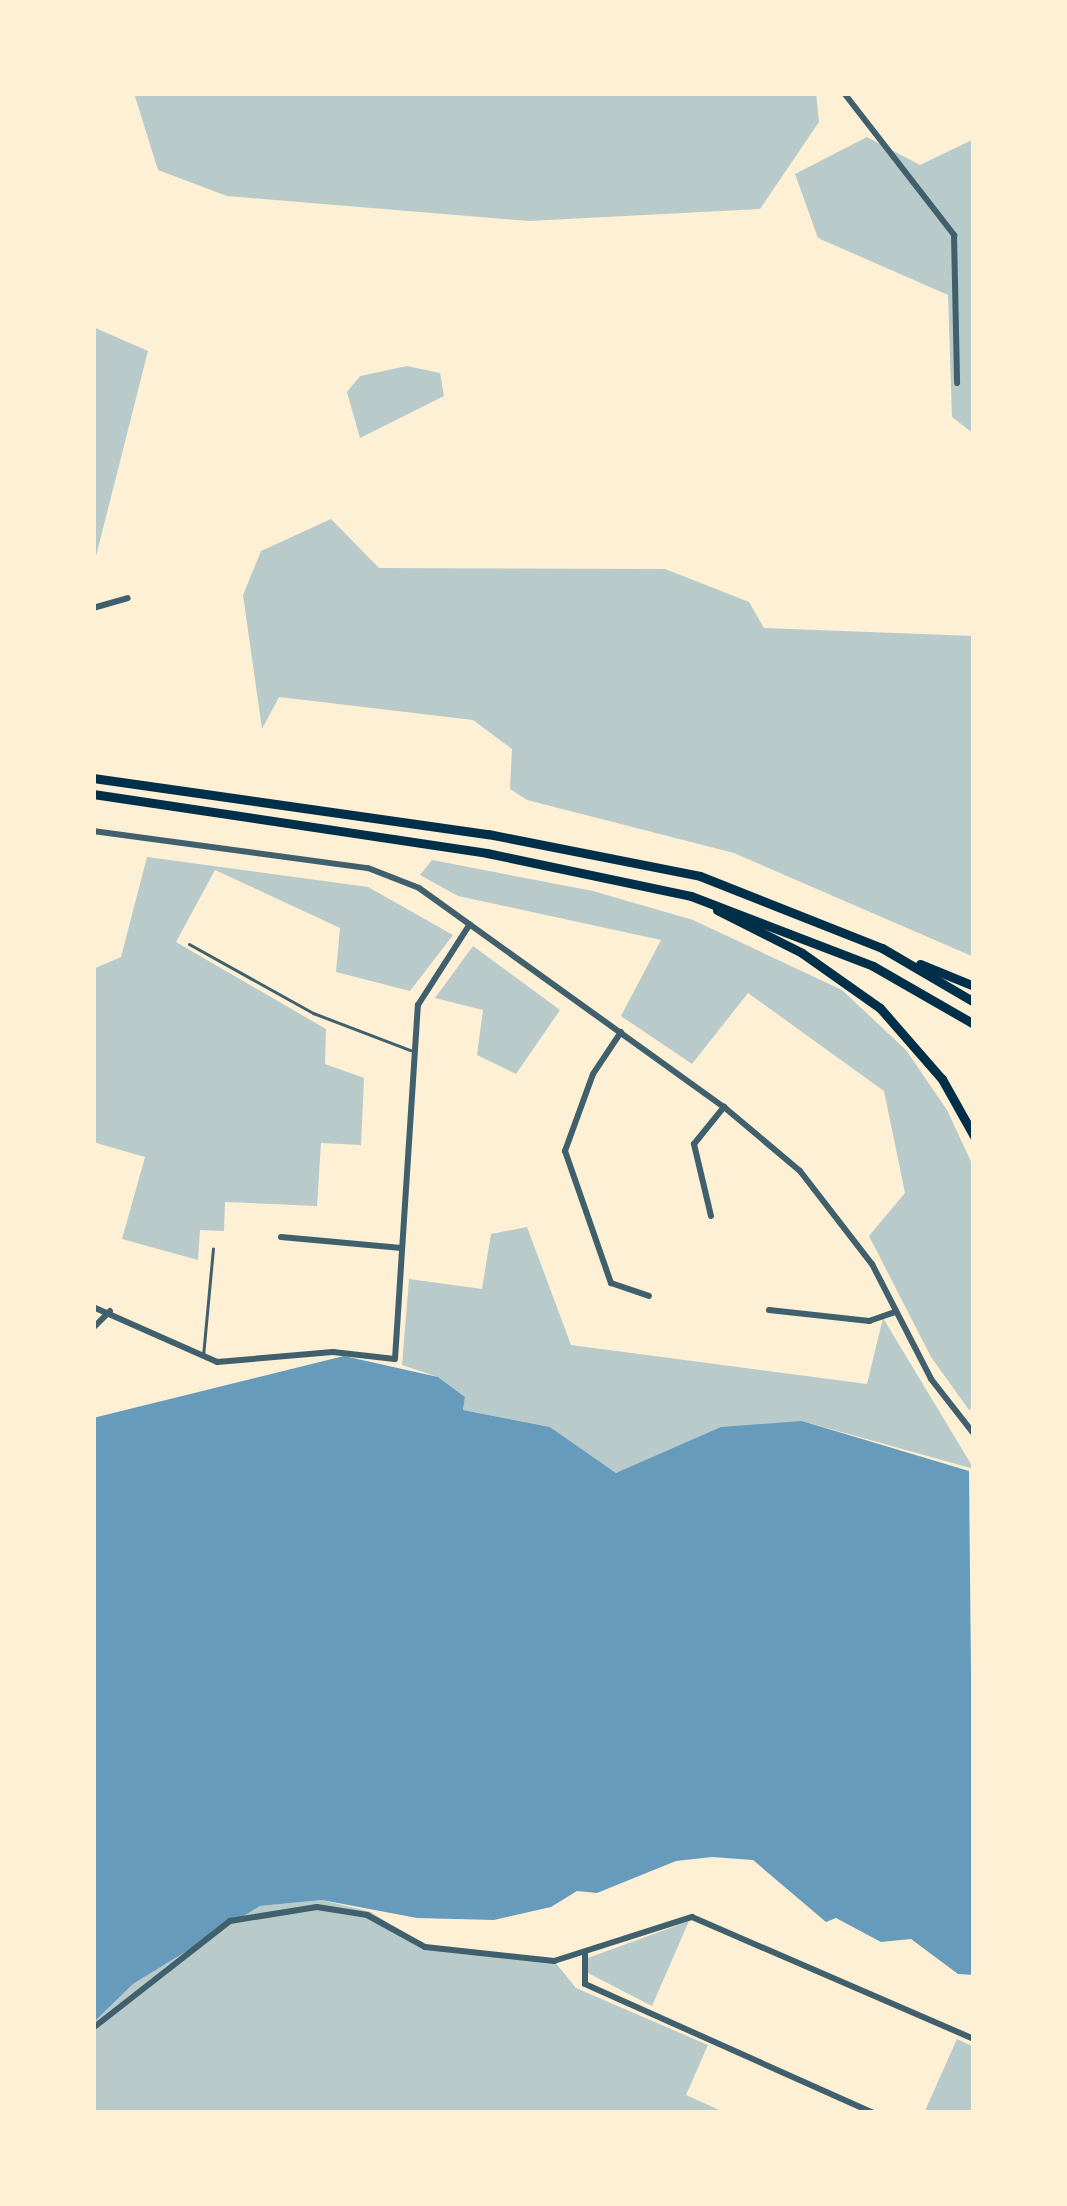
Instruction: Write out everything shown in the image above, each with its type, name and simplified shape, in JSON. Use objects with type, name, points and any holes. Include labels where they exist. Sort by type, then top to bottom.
[{"type":"highway","points":[[93,778],[615,856],[786,905],[974,986]]},
{"type":"highway","points":[[93,794],[487,853],[691,896],[783,926],[974,1024]]},
{"type":"highway","points":[[691,896],[802,953],[880,1008],[942,1079],[974,1136]]},
{"type":"highway","points":[[882,948],[974,1002]]},
{"type":"street","points":[[844,93],[954,235],[957,383]]},
{"type":"street","points":[[93,608],[128,598]]},
{"type":"street","points":[[93,832],[368,868],[419,888],[724,1107],[827,1203],[896,1311],[931,1379],[974,1434]]},
{"type":"street","points":[[93,1306],[203,1358],[230,1364],[333,1352],[395,1359],[418,1005],[470,924]]},
{"type":"street","points":[[621,1032],[593,1074],[565,1151],[611,1282],[649,1296]]},
{"type":"street","points":[[712,1216],[694,1144],[724,1107]]},
{"type":"street","points":[[280,1237],[401,1249]]},
{"type":"street","points":[[769,1310],[869,1321],[896,1311]]},
{"type":"street","points":[[93,1328],[110,1311]]},
{"type":"street","points":[[93,2028],[211,1934],[258,1913],[341,1908],[425,1947],[554,1961],[692,1917],[974,2039]]},
{"type":"street","points":[[585,1952],[579,1966],[584,1984],[873,2113]]},
{"type":"lane","points":[[189,944],[314,1013],[412,1051]]},
{"type":"lane","points":[[203,1358],[213,1248]]},
{"type":"shaded area","points":[[134,93],[816,93],[819,122],[760,209],[529,221],[227,196],[158,170]]},
{"type":"shaded area","points":[[867,137],[920,165],[974,139],[974,434],[952,417],[948,295],[818,238],[795,174]]},
{"type":"shaded area","points":[[93,327],[148,351],[93,568]]},
{"type":"shaded area","points":[[407,366],[440,373],[444,396],[360,438],[347,392],[360,376]]},
{"type":"shaded area","points":[[331,519],[379,568],[665,569],[749,602],[764,628],[974,636],[974,957],[734,853],[527,800],[510,789],[512,749],[473,720],[279,697],[262,729],[243,595],[261,551]]},
{"type":"shaded area","points":[[147,857],[368,887],[453,935],[410,991],[336,972],[340,928],[215,870],[176,942],[326,1029],[325,1064],[364,1078],[361,1145],[321,1143],[317,1206],[225,1202],[224,1231],[200,1230],[198,1260],[122,1239],[145,1157],[93,1142],[93,969],[121,957]]},
{"type":"shaded area","points":[[432,860],[593,891],[693,920],[842,990],[906,1050],[947,1110],[974,1168],[974,1406],[969,1410],[931,1357],[869,1236],[905,1193],[884,1091],[748,993],[692,1064],[621,1016],[661,940],[458,896],[420,875]]},
{"type":"shaded area","points":[[473,946],[560,1010],[516,1074],[477,1055],[483,1010],[435,998]]},
{"type":"shaded area","points":[[527,1227],[571,1345],[867,1384],[883,1318],[974,1469],[802,1421],[616,1473],[550,1427],[463,1410],[465,1397],[438,1377],[402,1365],[409,1279],[482,1289],[491,1234]]},
{"type":"shaded area","points":[[322,1900],[371,1912],[425,1947],[554,1961],[576,1988],[708,2045],[686,2095],[726,2113],[93,2113],[93,2023],[133,1984],[260,1906]]},
{"type":"shaded area","points":[[689,1921],[652,2006],[584,1971],[588,1958]]},
{"type":"shaded area","points":[[957,2039],[974,2047],[974,2113],[924,2113]]},
{"type":"water","points":[[344,1356],[438,1377],[465,1397],[463,1410],[550,1427],[616,1473],[721,1427],[802,1421],[969,1471],[974,1975],[958,1974],[911,1939],[881,1942],[836,1918],[826,1922],[753,1860],[712,1857],[676,1861],[597,1893],[577,1891],[551,1907],[494,1920],[417,1918],[322,1900],[260,1906],[133,1984],[93,2023],[93,1418]]}]
